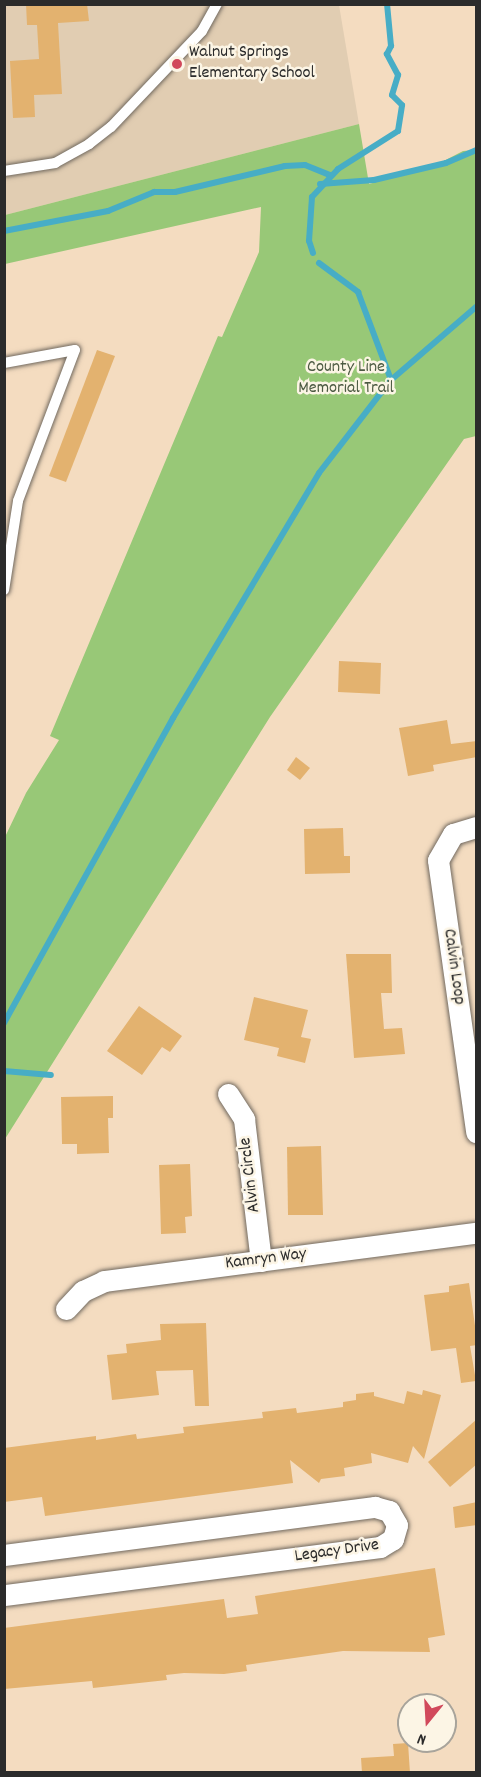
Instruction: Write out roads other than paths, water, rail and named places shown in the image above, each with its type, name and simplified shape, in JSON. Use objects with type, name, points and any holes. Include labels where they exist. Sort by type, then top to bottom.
[{"type":"street","name":"Calvin Loop","points":[[477,827],[446,840],[439,868],[477,1132]]},
{"type":"street","name":"Alvin Circle","points":[[228,1094],[244,1119],[261,1261]]},
{"type":"street","name":"Kamryn Way","points":[[66,1309],[83,1291],[104,1281],[477,1233]]},
{"type":"street","name":"Legacy Drive","points":[[4,1555],[375,1508],[389,1512],[397,1525],[393,1539],[380,1547],[4,1595]]},
{"type":"lane","points":[[4,171],[55,163],[89,144],[111,127],[202,31],[217,4]]},
{"type":"lane","points":[[4,363],[75,351],[18,501],[4,590]]},
{"type":"waterway","points":[[313,253],[309,241],[312,197],[338,169],[398,131],[402,105],[392,95],[398,75],[387,54],[391,46],[387,4]]},
{"type":"waterway","points":[[320,184],[374,180],[446,163],[476,150]]},
{"type":"waterway","points":[[4,231],[108,211],[154,192],[175,192],[285,166],[305,165],[330,175]]},
{"type":"waterway","points":[[319,263],[358,292],[391,380]]},
{"type":"waterway","points":[[4,1023],[173,718],[319,473],[391,380],[476,307]]},
{"type":"waterway","points":[[4,1071],[51,1075]]},
{"type":"place","name":"Walnut Springs Elementary School","points":[[177,64]]},
{"type":"park label","name":"County Line Memorial Trail","points":[[346,379]]}]
